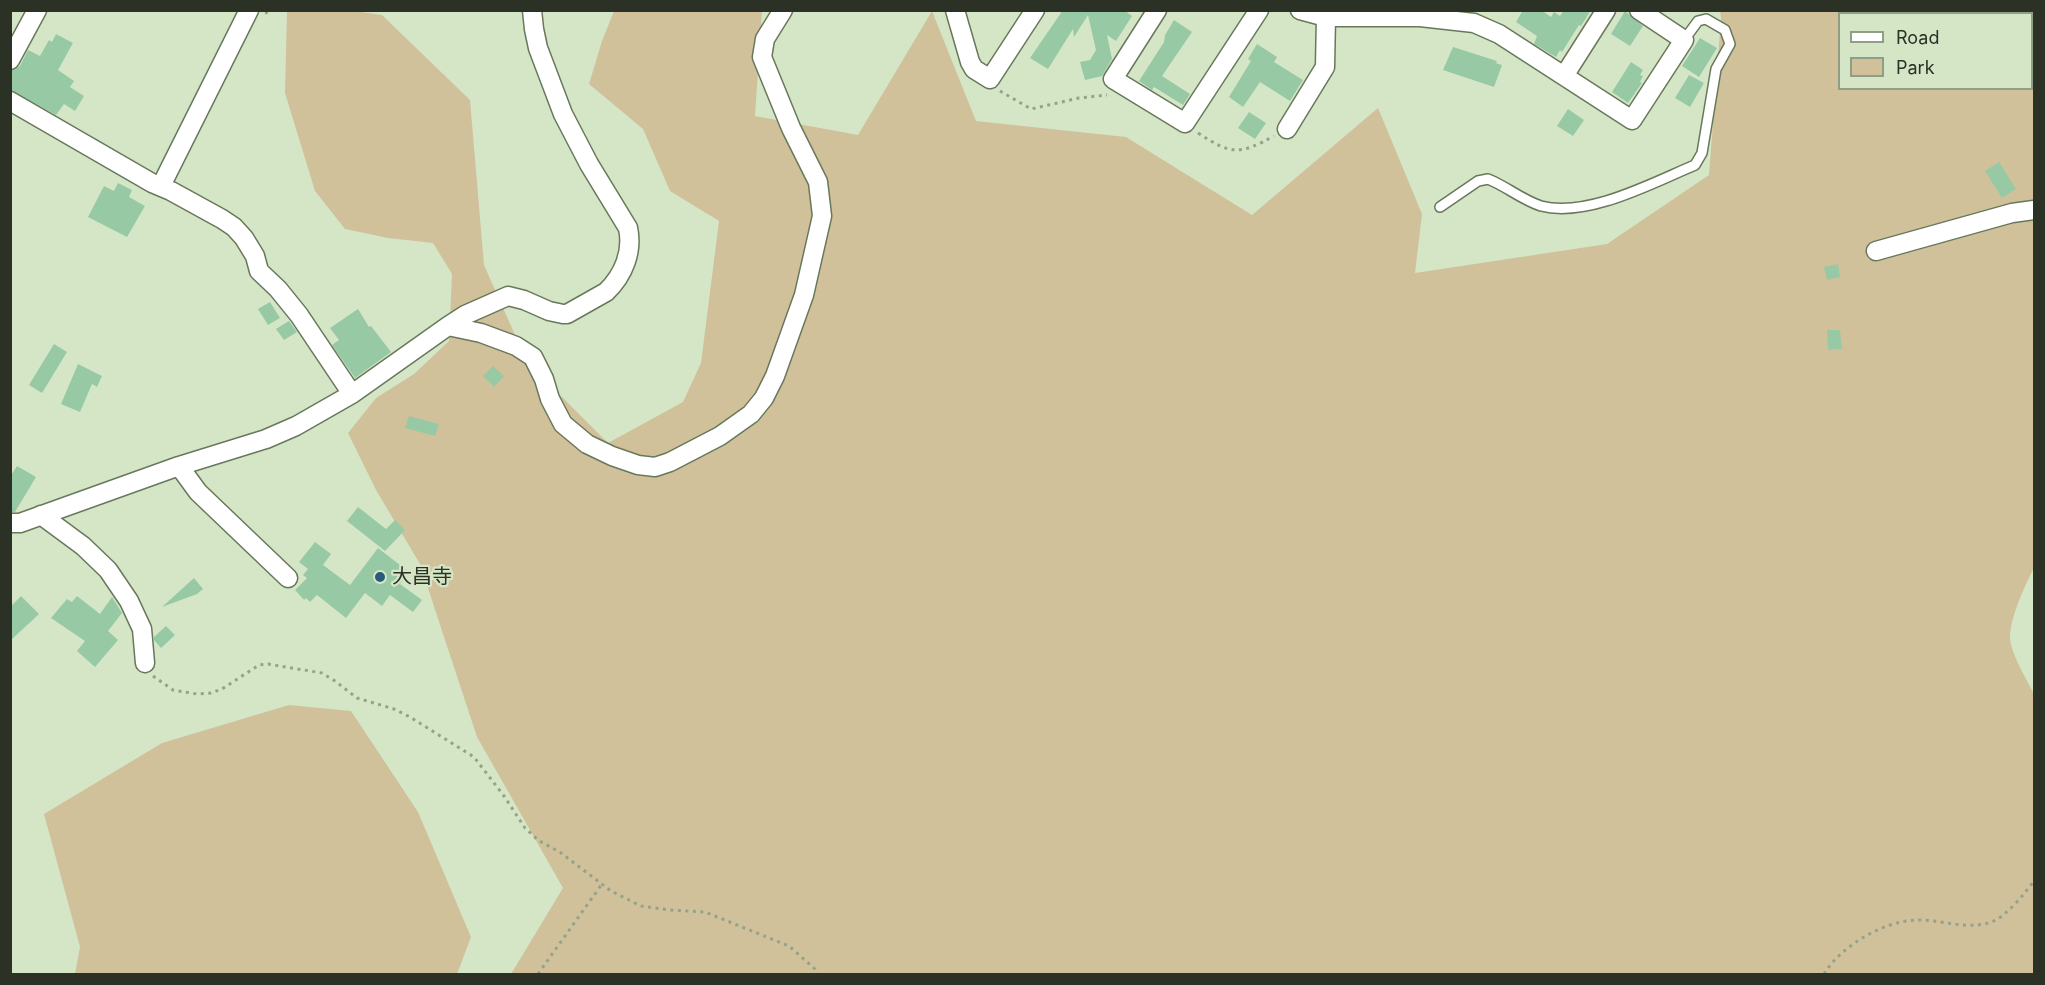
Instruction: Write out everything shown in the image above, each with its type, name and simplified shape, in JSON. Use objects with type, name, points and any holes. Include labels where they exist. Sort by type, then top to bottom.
[{"type":"street","points":[[10,60],[37,10]]},
{"type":"street","points":[[160,186],[249,10]]},
{"type":"street","points":[[10,523],[20,523],[179,466],[266,439],[296,426],[352,394],[465,315],[508,296],[549,311],[567,314],[606,292],[627,259],[630,237],[628,228],[589,164],[563,114],[538,48],[532,10]]},
{"type":"street","points":[[448,326],[463,328],[516,346],[533,357],[563,424],[587,444],[638,465],[655,467],[670,462],[720,436],[751,414],[764,398],[775,376],[804,295],[822,216],[818,182],[791,128],[762,57],[765,39],[783,10]]},
{"type":"street","points":[[955,10],[970,62],[974,69],[990,80],[1035,10]]},
{"type":"street","points":[[1157,10],[1113,79],[1185,123],[1259,10]]},
{"type":"street","points":[[1564,76],[1606,10]]},
{"type":"street","points":[[1302,11],[1326,17],[1421,14],[1464,21],[1486,28],[1632,120],[1684,40],[1639,10]]},
{"type":"street","points":[[1287,129],[1325,67],[1326,17]]},
{"type":"street","points":[[10,101],[234,227],[255,256],[259,271],[299,315],[352,394]]},
{"type":"street","points":[[1875,251],[2012,213],[2034,210]]},
{"type":"street","points":[[179,466],[198,492],[288,578]]},
{"type":"street","points":[[41,515],[83,546],[108,570],[129,601],[142,629],[145,663]]},
{"type":"lane","points":[[1440,207],[1478,181],[1488,179],[1539,205],[1554,208],[1600,204],[1695,165],[1702,153],[1716,69],[1730,44],[1725,30],[1706,19],[1698,21],[1684,40]]},
{"type":"path","points":[[377,10],[387,10]]},
{"type":"path","points":[[990,80],[993,86],[1031,109],[1079,98],[1112,95],[1129,88]]},
{"type":"path","points":[[1185,123],[1218,146],[1233,150],[1257,145],[1287,129]]},
{"type":"path","points":[[145,663],[149,673],[161,683],[173,690],[197,694],[222,689],[258,665],[268,664],[322,673],[357,698],[394,709],[410,717],[474,757],[525,828],[538,840],[561,853],[611,891],[641,906],[705,912],[746,928],[789,946],[815,969],[818,975]]},
{"type":"path","points":[[1824,975],[1831,963],[1855,942],[1878,929],[1916,920],[1971,926],[1992,922],[2018,900],[2034,881]]},
{"type":"path","points":[[538,975],[602,884]]},
{"type":"green space","points":[[347,10],[382,15],[470,100],[484,265],[527,362],[608,443],[683,402],[701,363],[719,221],[670,191],[643,129],[589,84],[614,11],[762,11],[755,116],[858,135],[932,11],[976,121],[1126,137],[1252,215],[1378,108],[1422,214],[1415,273],[1607,244],[1709,175],[1720,11],[2034,11],[2034,568],[2015,612],[2010,638],[2016,659],[2034,694],[2034,974],[511,974],[563,888],[477,737],[420,564],[376,490],[348,433],[376,398],[414,374],[449,341],[452,274],[433,243],[388,238],[345,229],[315,191],[285,93],[287,11]]},
{"type":"green space","points":[[289,705],[351,711],[418,812],[471,937],[457,974],[75,974],[80,947],[44,814],[162,743]]},
{"type":"building","points":[[1063,10],[1124,10],[1132,16],[1116,41],[1107,35],[1112,59],[1102,76],[1085,80],[1080,62],[1090,60],[1096,50],[1088,15],[1074,37],[1073,29],[1048,69],[1030,58]]},
{"type":"building","points":[[1523,10],[1541,10],[1551,17],[1554,12],[1560,16],[1564,10],[1591,10],[1562,52],[1560,50],[1556,57],[1534,44],[1537,36],[1516,22]]},
{"type":"building","points":[[1625,11],[1643,26],[1630,46],[1611,34]]},
{"type":"building","points":[[1174,20],[1192,32],[1162,76],[1190,94],[1183,105],[1154,87],[1152,90],[1139,81],[1164,42],[1165,35]]},
{"type":"building","points":[[56,34],[73,43],[58,70],[74,81],[70,87],[84,96],[75,111],[64,104],[56,115],[10,90],[10,71],[20,66],[28,50],[40,56],[49,40],[52,42]]},
{"type":"building","points":[[1700,38],[1717,48],[1699,77],[1682,66]]},
{"type":"building","points":[[1257,44],[1277,57],[1274,62],[1303,80],[1290,101],[1260,82],[1243,107],[1229,97],[1251,61],[1248,59]]},
{"type":"building","points":[[1453,47],[1497,61],[1496,63],[1502,65],[1494,87],[1443,70]]},
{"type":"building","points":[[1631,62],[1643,70],[1640,75],[1643,76],[1640,82],[1642,83],[1628,103],[1612,92]]},
{"type":"building","points":[[1689,75],[1704,83],[1690,107],[1675,98]]},
{"type":"building","points":[[1568,109],[1584,120],[1573,136],[1557,126]]},
{"type":"building","points":[[1249,112],[1266,123],[1255,139],[1238,128]]},
{"type":"building","points":[[1999,162],[2016,189],[2002,198],[1985,171]]},
{"type":"building","points":[[118,183],[132,190],[129,197],[145,206],[127,237],[88,217],[104,186],[114,191]]},
{"type":"building","points":[[1838,264],[1840,277],[1827,280],[1824,267]]},
{"type":"building","points":[[270,302],[280,318],[268,325],[258,309]]},
{"type":"building","points":[[358,309],[369,327],[371,326],[391,352],[355,378],[332,345],[339,340],[330,328]]},
{"type":"building","points":[[289,321],[297,332],[284,340],[276,329]]},
{"type":"building","points":[[1827,330],[1840,330],[1842,349],[1828,350]]},
{"type":"building","points":[[54,344],[67,352],[42,393],[29,385]]},
{"type":"building","points":[[78,364],[102,376],[97,387],[92,384],[80,412],[61,404]]},
{"type":"building","points":[[493,366],[504,376],[494,387],[483,376]]},
{"type":"building","points":[[409,416],[439,424],[435,436],[405,428]]},
{"type":"building","points":[[17,466],[36,477],[15,512],[10,512],[10,477]]},
{"type":"building","points":[[358,507],[386,529],[395,520],[405,530],[385,551],[347,521]]},
{"type":"building","points":[[315,542],[331,554],[323,565],[350,585],[378,548],[409,572],[400,584],[422,600],[413,612],[390,595],[382,606],[365,593],[346,618],[317,595],[310,602],[306,598],[304,600],[295,590],[307,578],[303,575],[308,569],[299,562]]},
{"type":"building","points":[[194,578],[203,589],[197,594],[162,607]]},
{"type":"building","points":[[21,596],[39,614],[10,641],[10,607]]},
{"type":"building","points":[[77,596],[100,614],[112,597],[122,613],[108,631],[118,640],[95,667],[77,651],[85,641],[51,618],[67,599],[72,602]]},
{"type":"building","points":[[166,626],[175,635],[161,648],[154,637]]},
{"type":"place","name":"大昌寺","points":[[380,577]]}]
